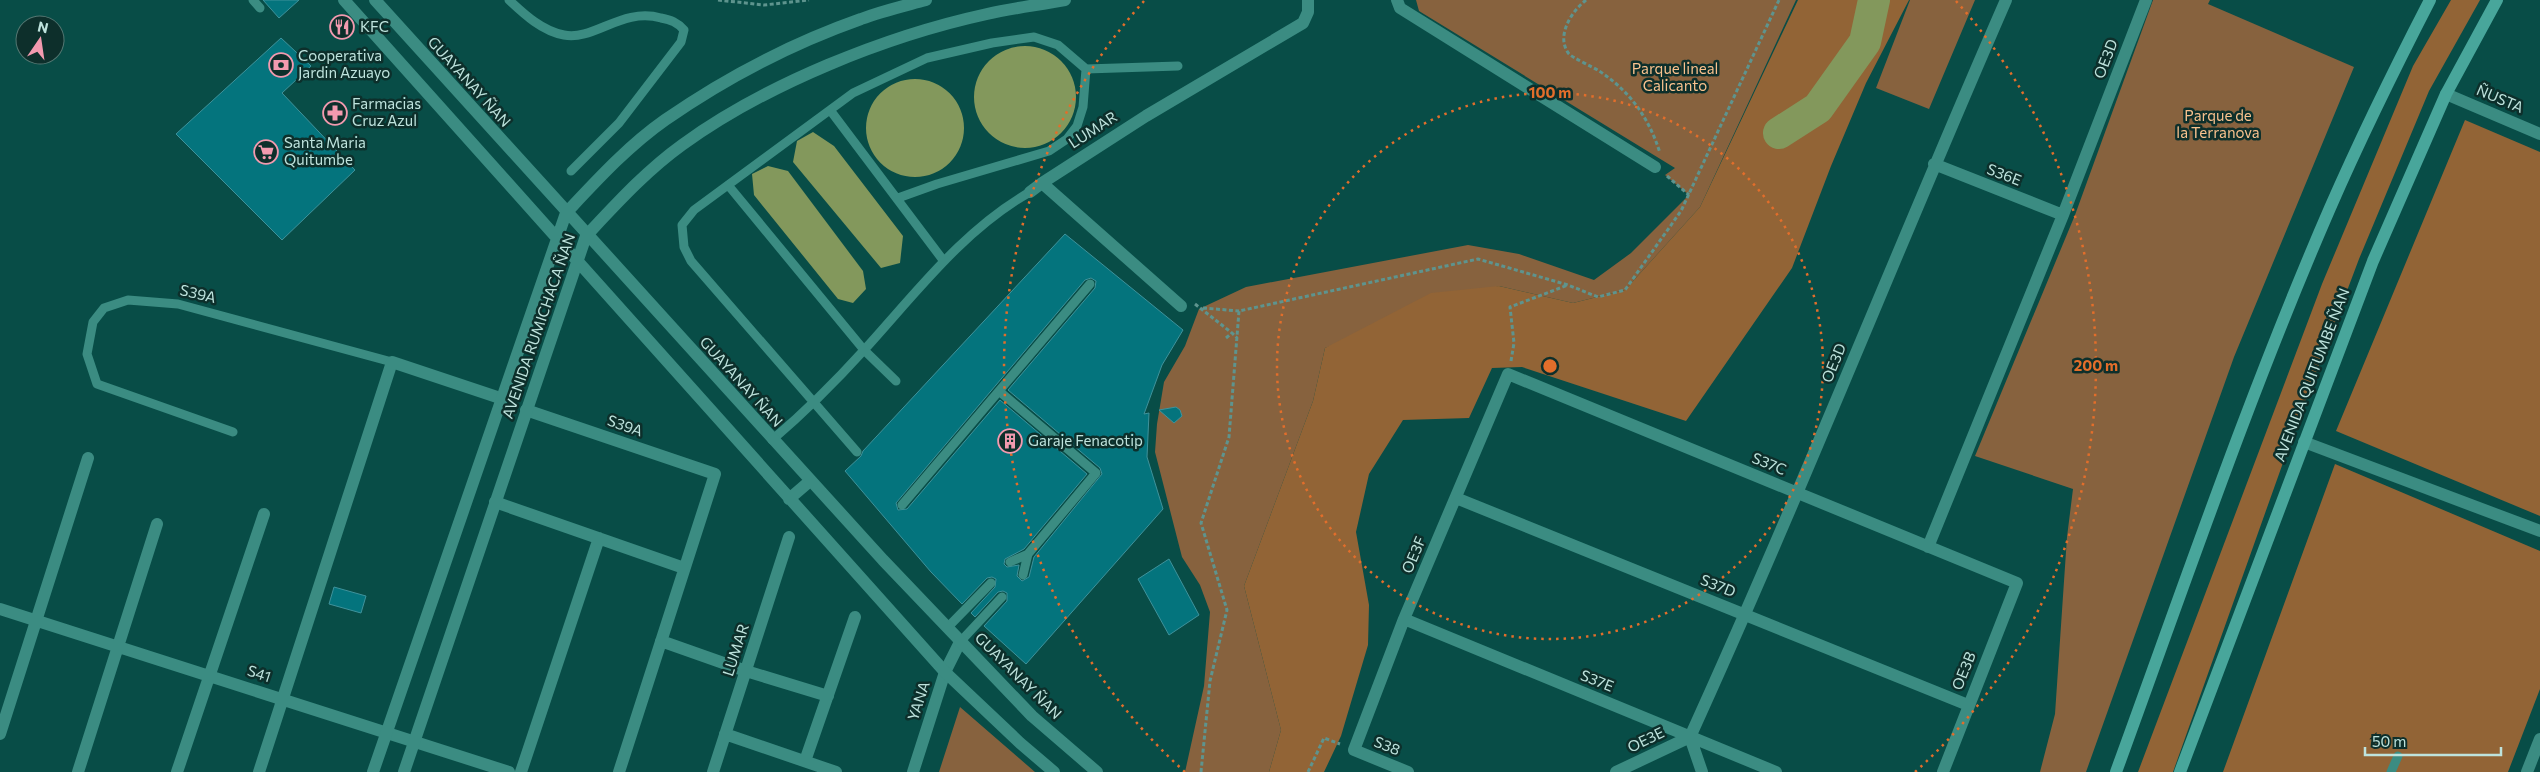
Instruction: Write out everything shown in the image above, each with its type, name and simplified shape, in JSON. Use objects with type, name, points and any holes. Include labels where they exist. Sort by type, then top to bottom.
[{"type":"main road","points":[[2116,772],[2245,420],[2330,207],[2394,70],[2430,0]]},
{"type":"main road","name":"AVENIDA QUITUMBE ÑAN","points":[[2180,772],[2374,261],[2446,94],[2497,0]]},
{"type":"street","points":[[344,0],[556,235],[576,261],[789,500],[945,672],[1020,743],[1054,772]]},
{"type":"street","name":"GUAYANAY ÑAN","points":[[375,0],[586,236],[960,642],[1032,716],[1097,772]]},
{"type":"street","name":"AVENIDA RUMICHACA ÑAN","points":[[373,772],[556,235],[566,213],[613,163],[665,120],[720,86],[772,59],[861,19],[926,0]]},
{"type":"street","name":"AVENIDA RUMICHACA ÑAN","points":[[404,772],[586,236],[634,185],[682,145],[735,112],[785,86],[871,47],[986,14],[1065,0]]},
{"type":"street","name":"LUMAR","points":[[1030,192],[1146,116],[1303,23],[1308,12],[1308,0]]},
{"type":"street","points":[[1397,0],[1400,8],[1655,167]]},
{"type":"street","name":"OE3D","points":[[1690,737],[1798,494],[1934,164],[2006,0]]},
{"type":"street","name":"OE3D","points":[[1928,547],[2063,215],[2146,0]]},
{"type":"street","name":"ÑUSTA","points":[[2446,94],[2540,134]]},
{"type":"street","name":"S36E","points":[[1934,164],[2063,215]]},
{"type":"street","points":[[1042,183],[1181,306]]},
{"type":"street","points":[[259,772],[392,362]]},
{"type":"street","name":"S39A","points":[[392,362],[500,398]]},
{"type":"street","name":"S37C","points":[[1508,374],[2017,583]]},
{"type":"street","name":"OE3F","points":[[1354,750],[1404,619],[1508,374]]},
{"type":"street","name":"S39A","points":[[526,410],[715,474],[684,568]]},
{"type":"street","points":[[2304,442],[2540,531]]},
{"type":"street","points":[[0,734],[88,458]]},
{"type":"street","points":[[789,500],[810,481]]},
{"type":"street","name":"S37D","points":[[1456,498],[1968,705]]},
{"type":"street","points":[[495,502],[684,568],[619,772]]},
{"type":"street","points":[[177,772],[264,514]]},
{"type":"street","points":[[78,772],[157,524]]},
{"type":"street","name":"LUMAR","points":[[713,772],[789,537]]},
{"type":"street","points":[[521,772],[599,538]]},
{"type":"street","name":"OE3B","points":[[1943,772],[2017,583]]},
{"type":"street","name":"S41","points":[[0,609],[508,772]]},
{"type":"street","points":[[805,762],[856,617]]},
{"type":"street","name":"S37E","points":[[1404,619],[1776,772]]},
{"type":"street","points":[[661,641],[746,671],[828,696]]},
{"type":"street","name":"YANA","points":[[913,772],[945,672],[960,642]]},
{"type":"street","points":[[725,734],[836,772]]},
{"type":"street","points":[[1690,737],[1702,772]]},
{"type":"street","name":"OE3E","points":[[1616,772],[1690,737]]},
{"type":"street","points":[[2527,772],[2540,739]]},
{"type":"street","name":"S38","points":[[1354,750],[1408,772]]},
{"type":"lane","points":[[253,0],[260,8]]},
{"type":"lane","points":[[509,0],[532,20],[564,35],[584,33],[628,16],[654,16],[677,22],[684,30],[681,42],[619,123],[571,171]]},
{"type":"lane","points":[[857,452],[814,400],[691,261],[684,247],[682,225],[694,210],[853,93],[927,58],[992,43],[1034,37],[1058,45],[1086,69],[1178,66]]},
{"type":"lane","points":[[898,198],[936,184],[1049,151],[1067,139],[1077,126],[1083,107],[1086,69]]},
{"type":"lane","points":[[830,110],[943,260]]},
{"type":"lane","points":[[728,185],[864,350],[896,381]]},
{"type":"lane","points":[[772,440],[864,350],[943,260],[1010,204],[1030,192]]},
{"type":"lane","points":[[902,505],[1090,284]]},
{"type":"lane","name":"S39A","points":[[233,432],[97,384],[87,354],[93,322],[104,308],[128,300],[178,304],[392,362]]},
{"type":"lane","points":[[999,391],[1096,472],[1028,554],[1023,575]]},
{"type":"lane","points":[[1010,562],[1028,554]]},
{"type":"lane","points":[[947,628],[991,583]]},
{"type":"lane","points":[[960,642],[1002,597]]},
{"type":"lane","points":[[2391,772],[2398,756]]},
{"type":"path","points":[[718,0],[764,5],[809,0]]},
{"type":"path","points":[[1586,0],[1574,10],[1565,31],[1565,41],[1570,54],[1612,79],[1635,101],[1655,138],[1664,161],[1655,167],[1689,195]]},
{"type":"path","points":[[1201,308],[1240,311],[1478,259],[1568,285],[1598,297],[1625,290],[1682,212],[1779,0]]},
{"type":"path","points":[[1508,374],[1514,342],[1510,307],[1568,285]]},
{"type":"path","points":[[1181,306],[1188,298],[1237,338]]},
{"type":"path","points":[[1201,772],[1210,681],[1227,610],[1201,523],[1229,437],[1234,354],[1240,311]]},
{"type":"path","points":[[1226,338],[1232,333]]},
{"type":"path","points":[[1308,772],[1324,738],[1354,750]]},
{"type":"green space","name":"Parque lineal Calicanto","points":[[1416,0],[1796,0],[1700,207],[1625,290],[1573,303],[1499,286],[1325,348],[1313,401],[1244,586],[1281,730],[1269,772],[1185,772],[1204,686],[1210,612],[1200,585],[1182,557],[1155,452],[1157,424],[1164,382],[1185,346],[1199,309],[1246,287],[1468,245],[1519,254],[1594,280],[1631,253],[1689,195],[1665,175],[1675,168],[1419,11]]},
{"type":"green space","points":[[1910,0],[1975,0],[1929,109],[1876,88]]},
{"type":"green space","name":"Parque de la Terranova","points":[[2153,0],[2210,0],[2208,4],[2354,67],[2234,357],[2086,772],[2040,772],[2055,714],[2067,537],[2073,489],[1975,456],[2075,215]]},
{"type":"green space","points":[[960,707],[1035,772],[939,772]]},
{"type":"shaded area","points":[[1798,0],[1909,0],[1866,83],[1831,166],[1792,268],[1686,421],[1522,367],[1492,368],[1469,418],[1403,420],[1369,474],[1356,532],[1369,605],[1368,645],[1341,736],[1324,772],[1269,772],[1281,730],[1244,586],[1313,401],[1325,348],[1431,293],[1499,286],[1573,303],[1625,290],[1700,207]]},
{"type":"shaded area","points":[[2451,0],[2480,0],[2429,91],[2359,259],[2295,429],[2173,772],[2138,772],[2322,284],[2413,66]]},
{"type":"shaded area","points":[[1025,46],[1035,47],[1054,54],[1068,68],[1075,87],[1075,107],[1068,126],[1054,140],[1035,147],[1025,148],[1015,147],[996,140],[982,126],[975,107],[974,97],[975,87],[982,68],[996,54],[1015,47]]},
{"type":"shaded area","points":[[915,79],[934,83],[950,93],[960,109],[964,128],[960,147],[950,163],[934,173],[915,177],[896,173],[880,163],[870,147],[866,128],[870,109],[880,93],[896,83]]},
{"type":"shaded area","points":[[2465,120],[2540,152],[2540,516],[2336,431]]},
{"type":"shaded area","points":[[813,132],[834,146],[903,236],[900,263],[881,268],[793,162],[797,141]]},
{"type":"shaded area","points":[[768,166],[788,171],[863,271],[866,289],[853,303],[838,299],[754,195],[752,174]]},
{"type":"shaded area","points":[[2335,464],[2540,551],[2540,689],[2508,772],[2223,772]]},
{"type":"building","points":[[263,0],[299,0],[279,18]]},
{"type":"building","name":"Santa Maria Quitumbe","points":[[281,38],[311,66],[282,93],[355,170],[282,240],[176,134]]},
{"type":"building","name":"Garaje Fenacotip","points":[[1065,234],[1183,330],[1162,365],[1144,414],[1149,413],[1147,457],[1163,509],[1026,664],[984,626],[1007,601],[1007,593],[1003,591],[998,592],[975,617],[971,613],[995,587],[996,579],[992,577],[987,578],[962,604],[931,572],[845,471],[861,456],[863,451]],"holes":[[[1091,278],[1096,281],[1095,288],[1008,390],[1100,468],[1102,474],[1034,557],[1029,577],[1022,581],[1017,576],[1019,565],[1007,567],[1004,564],[1005,559],[1024,549],[1087,474],[1000,400],[907,509],[898,510],[896,503],[1085,280]]]},
{"type":"building","points":[[1176,407],[1180,410],[1182,416],[1174,423],[1159,410]]},
{"type":"building","points":[[1169,559],[1199,615],[1169,635],[1138,579]]},
{"type":"building","points":[[334,587],[366,596],[361,613],[329,604]]},
{"type":"waterway","points":[[1779,133],[1818,108],[1865,42],[1874,0]]},
{"type":"place","name":"KFC","points":[[342,27]]},
{"type":"place","name":"Cooperativa Jardin Azuayo","points":[[281,65]]},
{"type":"place","name":"Farmacias Cruz Azul","points":[[335,113]]},
{"type":"place","name":"Santa Maria Quitumbe","points":[[266,152]]},
{"type":"place","name":"Garaje Fenacotip","points":[[1010,441]]}]
